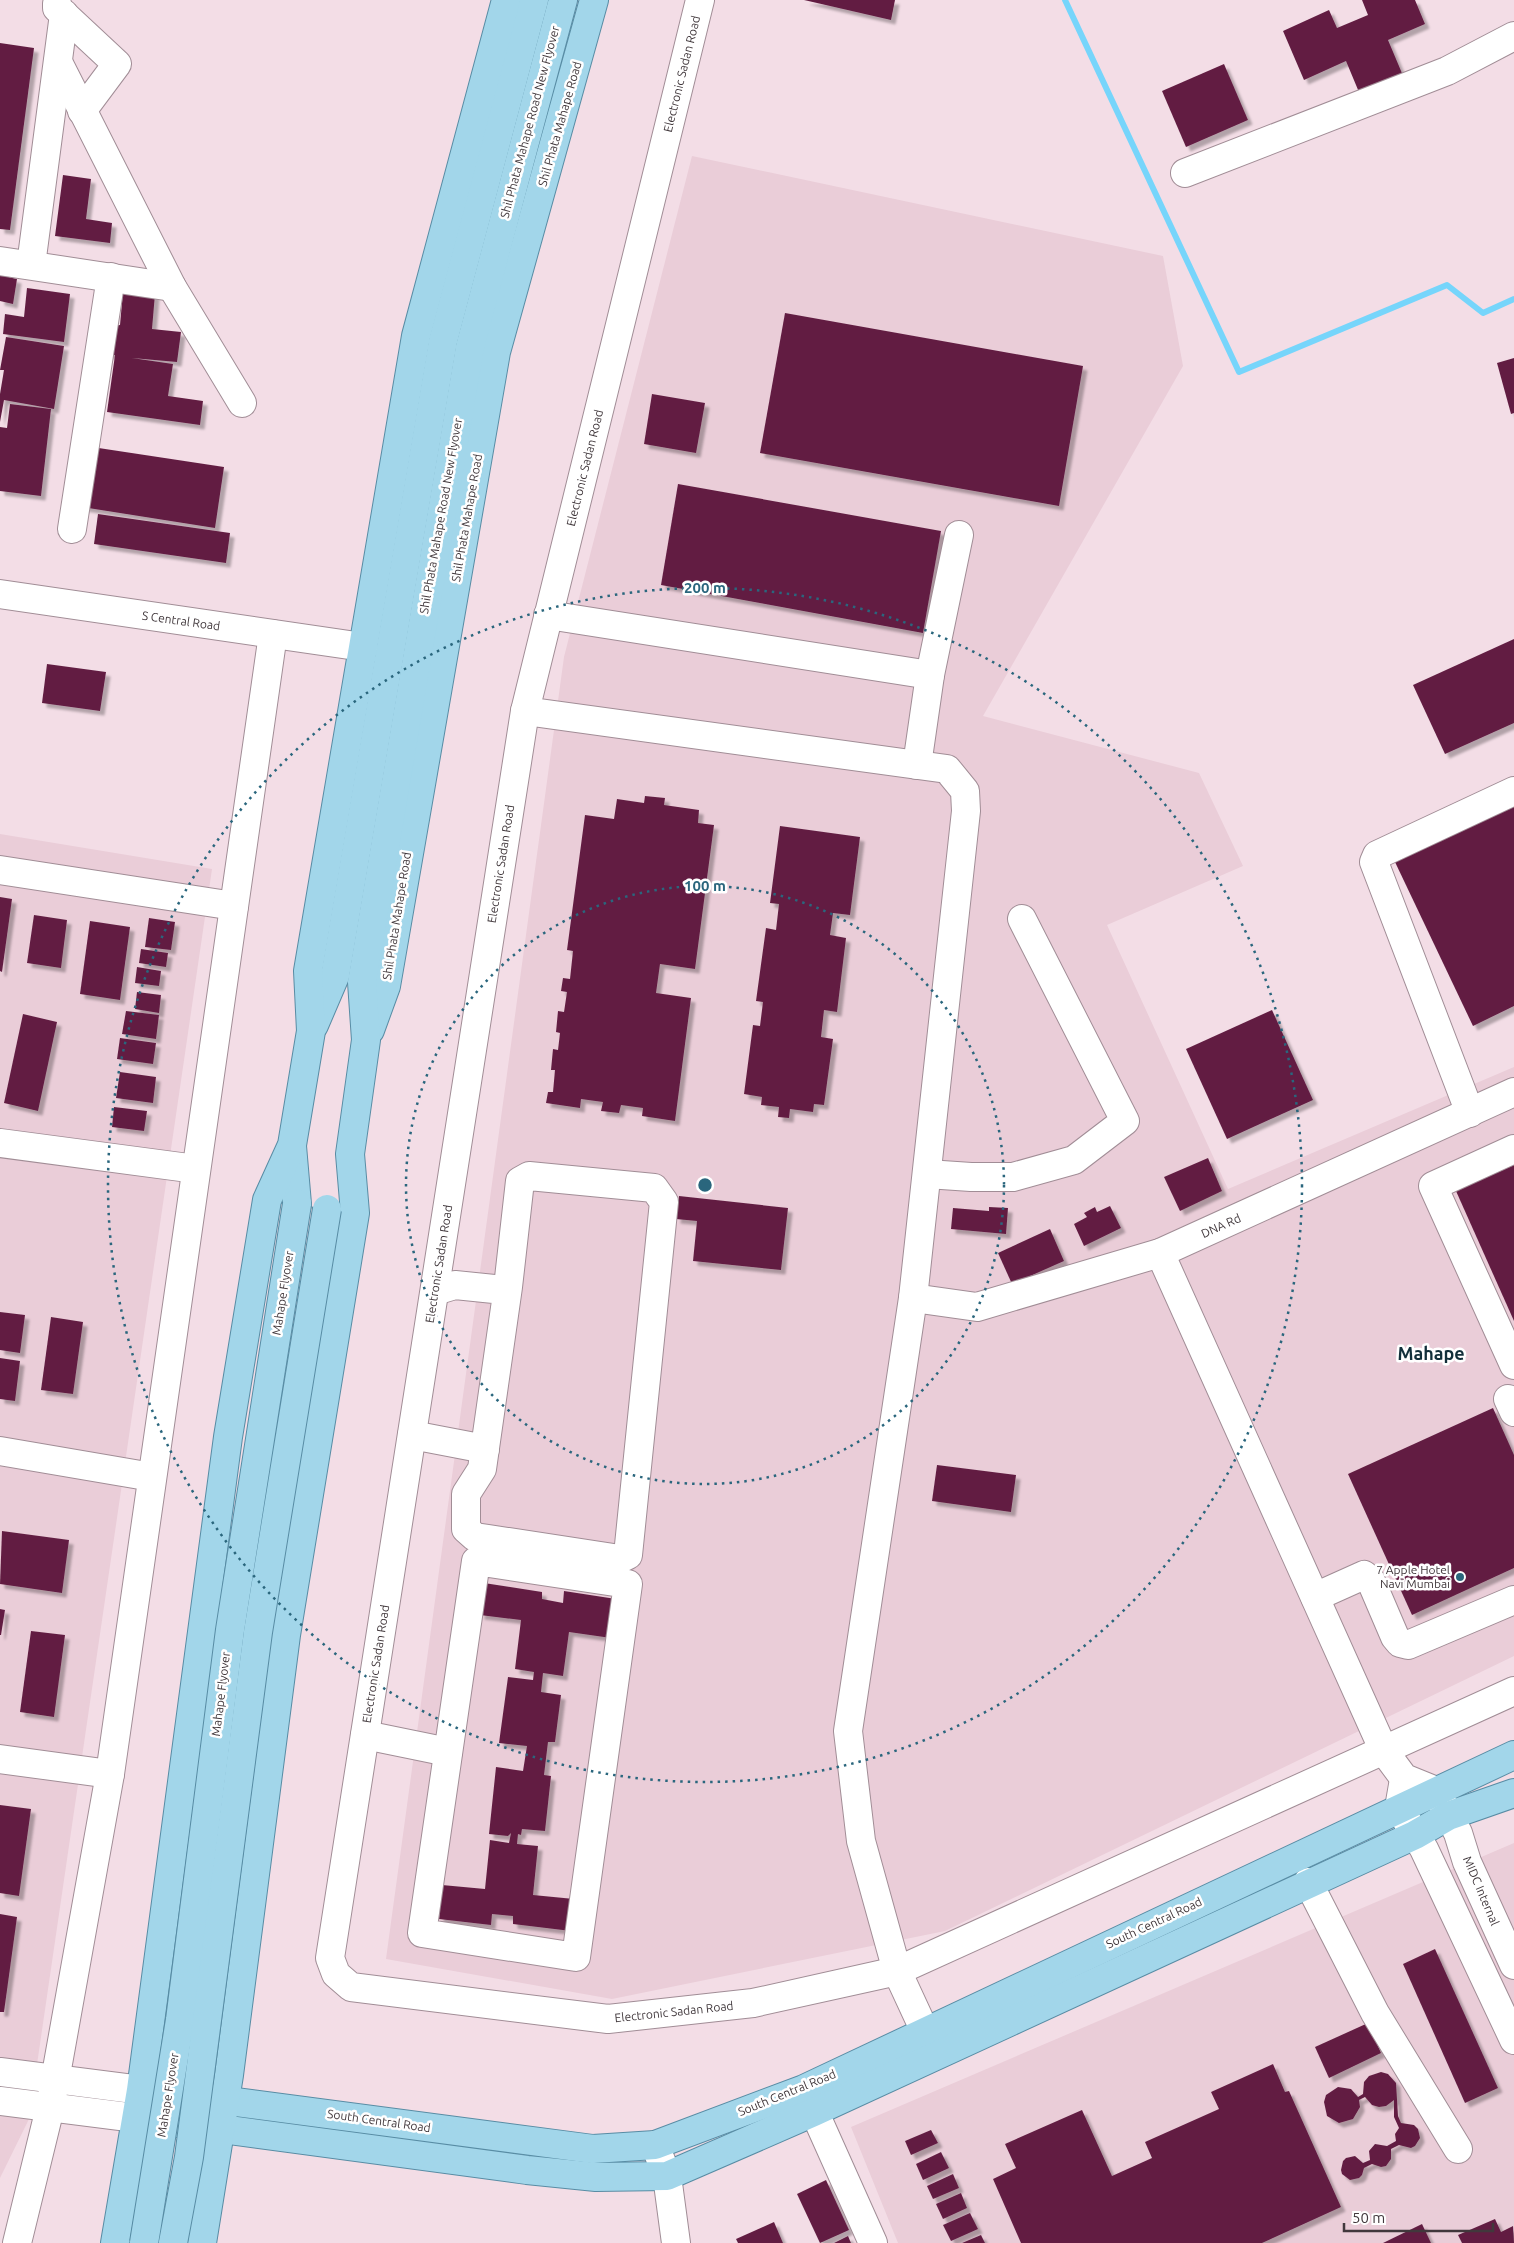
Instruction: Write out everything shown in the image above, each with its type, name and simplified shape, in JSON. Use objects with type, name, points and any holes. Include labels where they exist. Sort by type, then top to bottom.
[{"type":"main road","points":[[114,2243],[141,2090],[228,1437],[266,1200],[292,1145],[311,1031],[308,971],[416,336],[506,0]]},
{"type":"main road","points":[[311,1031],[335,976],[443,341],[534,0]]},
{"type":"main road","name":"Shil Phata Mahape Road New Flyover","points":[[366,1040],[362,982],[470,346],[563,0]]},
{"type":"main road","name":"Shil Phata Mahape Road","points":[[366,1040],[386,986],[496,352],[594,0]]},
{"type":"main road","points":[[202,2243],[221,2130],[286,1635],[355,1213],[350,1154],[366,1040]]},
{"type":"main road","name":"Mahape Flyover","points":[[144,2243],[180,2020],[230,1630],[298,1204],[292,1145]]},
{"type":"main road","points":[[173,2243],[189,2157],[258,1632],[327,1209],[350,1154]]},
{"type":"main road","name":"South Central Road","points":[[136,2118],[586,2176],[667,2176],[809,2101],[930,2044],[1399,1808],[1514,1755]]},
{"type":"main road","name":"South Central Road","points":[[930,2044],[1416,1835],[1448,1816],[1514,1793]]},
{"type":"main road","name":"South Central Road","points":[[141,2090],[593,2149],[655,2145],[809,2101]]},
{"type":"street","name":"Electronic Sadan Road","points":[[700,0],[526,710],[330,1958],[336,1974],[351,1987],[608,2019],[753,2004],[897,1971],[1514,1691]]},
{"type":"street","points":[[31,265],[58,62],[61,7]]},
{"type":"street","points":[[61,7],[117,64],[82,111]]},
{"type":"street","points":[[1186,173],[1447,72],[1514,36]]},
{"type":"street","points":[[58,62],[172,287],[242,403]]},
{"type":"street","points":[[0,261],[172,287]]},
{"type":"street","points":[[72,529],[110,277]]},
{"type":"street","points":[[917,765],[930,676],[958,535]]},
{"type":"street","name":"S Central Road","points":[[0,594],[363,647]]},
{"type":"street","points":[[548,615],[930,676]]},
{"type":"street","points":[[17,2243],[50,2108],[110,1774],[273,634]]},
{"type":"street","points":[[526,710],[947,769],[965,791],[966,811],[913,1298],[848,1731],[861,1841],[897,1971],[930,2044]]},
{"type":"street","points":[[1470,1112],[1374,862],[1376,855],[1514,791]]},
{"type":"street","points":[[0,870],[234,906]]},
{"type":"street","points":[[927,1174],[1013,1177],[1074,1160],[1125,1121],[1022,919]]},
{"type":"street","name":"DNA Rd","points":[[913,1298],[977,1307],[1160,1253],[1514,1092]]},
{"type":"street","points":[[0,1143],[196,1169]]},
{"type":"street","points":[[1514,1149],[1433,1186],[1514,1365]]},
{"type":"street","points":[[529,1176],[654,1188],[664,1202],[628,1555],[620,1559],[475,1537],[466,1529],[466,1494],[482,1469],[508,1287],[520,1181],[529,1176]]},
{"type":"street","points":[[1160,1253],[1384,1751],[1404,1778],[1436,1791]]},
{"type":"street","points":[[434,1291],[455,1285],[494,1289],[508,1287]]},
{"type":"street","points":[[412,1435],[485,1449]]},
{"type":"street","points":[[0,1451],[152,1477]]},
{"type":"street","points":[[476,1561],[628,1584],[576,1957],[422,1933],[448,1752],[476,1561]]},
{"type":"street","points":[[1315,1596],[1364,1575],[1371,1581],[1394,1637],[1400,1643],[1408,1645],[1514,1600]]},
{"type":"street","points":[[365,1735],[448,1752]]},
{"type":"street","points":[[0,1759],[110,1774]]},
{"type":"street","points":[[1404,1778],[1399,1808],[1416,1835],[1514,2040]]},
{"type":"street","name":"MIDC Internal","points":[[1436,1791],[1458,1833],[1467,1862],[1514,1965]]},
{"type":"street","points":[[1308,1882],[1375,2013],[1458,2149]]},
{"type":"street","name":"South Central Road","points":[[0,2072],[141,2090]]},
{"type":"street","name":"South Central Road","points":[[0,2101],[136,2118]]},
{"type":"street","points":[[809,2101],[873,2243]]},
{"type":"street","points":[[655,2145],[667,2176],[676,2243]]},
{"type":"shaded area","points":[[692,156],[1163,256],[1183,366],[983,716],[1199,773],[1243,866],[1107,925],[1228,1189],[1514,1067],[1514,1656],[945,1931],[612,1999],[386,1959],[564,657]]},
{"type":"shaded area","points":[[0,834],[212,869],[29,2119],[0,2178]]},
{"type":"shaded area","points":[[1514,1843],[1514,2243],[898,2243],[851,2127]]},
{"type":"building","points":[[804,0],[895,0],[891,20]]},
{"type":"building","points":[[1362,0],[1415,0],[1425,24],[1388,40],[1404,78],[1361,97],[1346,61],[1304,80],[1283,31],[1329,10],[1337,28],[1368,15]]},
{"type":"building","points":[[0,43],[34,48],[10,230],[0,229]]},
{"type":"building","points":[[1224,64],[1248,120],[1186,147],[1162,91]]},
{"type":"building","points":[[63,175],[91,179],[86,219],[112,223],[110,243],[55,236]]},
{"type":"building","points":[[0,275],[17,279],[13,304],[0,301]]},
{"type":"building","points":[[27,288],[70,294],[64,342],[3,334],[5,314],[24,317]]},
{"type":"building","points":[[123,291],[155,294],[152,329],[181,332],[177,362],[132,358],[173,364],[168,396],[203,401],[200,425],[107,412],[115,355],[104,354],[107,327],[120,325]]},
{"type":"building","points":[[785,313],[1083,366],[1059,506],[760,453]]},
{"type":"building","points":[[6,337],[64,346],[54,409],[4,400],[0,422],[0,394],[4,370],[0,370]]},
{"type":"building","points":[[1514,358],[1514,413],[1511,414],[1497,363]]},
{"type":"building","points":[[652,394],[705,403],[696,453],[644,444]]},
{"type":"building","points":[[10,404],[51,409],[41,496],[0,491],[0,427],[7,428]]},
{"type":"building","points":[[92,447],[224,467],[215,528],[82,507]]},
{"type":"building","points":[[678,484],[941,531],[923,633],[661,585]]},
{"type":"building","points":[[98,514],[230,533],[226,563],[94,544]]},
{"type":"building","points":[[1514,639],[1514,723],[1445,754],[1413,685]]},
{"type":"building","points":[[47,664],[106,672],[100,711],[42,703]]},
{"type":"building","points":[[645,796],[665,798],[664,805],[699,810],[698,823],[714,825],[695,969],[660,964],[656,993],[691,998],[675,1121],[642,1116],[643,1108],[621,1105],[619,1113],[601,1111],[603,1102],[581,1099],[580,1108],[546,1103],[548,1092],[553,1092],[555,1070],[551,1070],[553,1049],[558,1050],[560,1033],[556,1032],[558,1011],[564,1012],[567,992],[561,991],[563,978],[570,979],[573,951],[567,950],[585,815],[614,819],[617,799],[644,803]]},
{"type":"building","points":[[1514,804],[1514,1006],[1473,1026],[1395,862]]},
{"type":"building","points":[[780,826],[860,837],[850,915],[833,913],[830,935],[846,938],[837,1012],[824,1010],[821,1037],[833,1039],[824,1105],[814,1104],[813,1112],[790,1109],[789,1118],[778,1117],[779,1107],[761,1105],[762,1097],[744,1094],[753,1025],[760,1026],[763,1002],[756,1001],[766,928],[776,930],[779,904],[770,903]]},
{"type":"building","points":[[0,897],[12,899],[2,972],[0,971]]},
{"type":"building","points":[[34,915],[67,920],[61,968],[27,963]]},
{"type":"building","points":[[149,918],[175,922],[171,950],[145,947]]},
{"type":"building","points":[[90,921],[130,927],[120,1000],[80,994]]},
{"type":"building","points":[[141,949],[168,953],[166,967],[139,963]]},
{"type":"building","points":[[137,967],[161,971],[159,986],[135,983]]},
{"type":"building","points":[[137,992],[161,995],[159,1013],[135,1009]]},
{"type":"building","points":[[1272,1010],[1313,1100],[1227,1139],[1186,1049]]},
{"type":"building","points":[[126,1011],[159,1015],[156,1039],[122,1034]]},
{"type":"building","points":[[23,1014],[57,1022],[38,1111],[4,1103]]},
{"type":"building","points":[[120,1038],[156,1043],[153,1064],[117,1059]]},
{"type":"building","points":[[120,1072],[156,1077],[153,1103],[116,1098]]},
{"type":"building","points":[[114,1107],[147,1111],[144,1131],[112,1127]]},
{"type":"building","points":[[1208,1158],[1222,1191],[1180,1211],[1164,1177]]},
{"type":"building","points":[[1514,1165],[1514,1321],[1456,1191]]},
{"type":"building","points":[[679,1196],[788,1208],[781,1270],[693,1261],[697,1221],[676,1219]]},
{"type":"building","points":[[1110,1206],[1121,1228],[1084,1246],[1074,1224],[1087,1217],[1084,1213],[1095,1207],[1097,1212]]},
{"type":"building","points":[[989,1207],[1008,1208],[1006,1234],[951,1229],[953,1208],[989,1211]]},
{"type":"building","points":[[1050,1229],[1064,1261],[1012,1284],[998,1253]]},
{"type":"building","points":[[0,1312],[25,1315],[20,1353],[0,1350]]},
{"type":"building","points":[[51,1317],[83,1322],[73,1394],[41,1390]]},
{"type":"building","points":[[0,1358],[20,1361],[15,1401],[0,1399]]},
{"type":"building","points":[[1493,1408],[1514,1455],[1514,1568],[1412,1615],[1348,1474]]},
{"type":"building","points":[[937,1465],[1016,1475],[1011,1512],[932,1501]]},
{"type":"building","points":[[2,1531],[69,1540],[62,1593],[0,1584]]},
{"type":"building","points":[[484,1583],[542,1592],[542,1599],[563,1603],[564,1591],[616,1599],[611,1638],[569,1632],[563,1676],[543,1673],[541,1692],[561,1695],[555,1742],[548,1742],[544,1775],[551,1776],[545,1831],[522,1829],[521,1835],[518,1834],[517,1844],[538,1846],[533,1895],[574,1899],[571,1931],[513,1924],[513,1916],[492,1914],[491,1925],[439,1919],[442,1885],[485,1889],[490,1840],[509,1843],[511,1833],[508,1836],[489,1834],[496,1767],[523,1771],[527,1746],[499,1743],[508,1677],[533,1680],[534,1672],[515,1669],[521,1620],[480,1615]]},
{"type":"building","points":[[0,1609],[5,1610],[1,1635],[0,1635]]},
{"type":"building","points":[[31,1631],[65,1635],[54,1717],[20,1712]]},
{"type":"building","points":[[0,1805],[31,1809],[19,1896],[0,1893]]},
{"type":"building","points":[[0,1914],[17,1917],[4,2012],[0,2012]]},
{"type":"building","points":[[1435,1949],[1498,2088],[1465,2103],[1403,1964]]},
{"type":"building","points":[[1368,2023],[1381,2053],[1329,2078],[1315,2047]]},
{"type":"building","points":[[1273,2064],[1285,2092],[1289,2091],[1341,2207],[1262,2243],[1021,2243],[993,2179],[1016,2168],[1005,2144],[1082,2110],[1112,2176],[1152,2158],[1145,2142],[1219,2109],[1211,2092]]},
{"type":"building","points":[[1381,2072],[1388,2074],[1396,2083],[1398,2116],[1401,2123],[1414,2125],[1418,2129],[1420,2138],[1415,2146],[1411,2148],[1399,2145],[1391,2149],[1391,2159],[1386,2166],[1381,2167],[1372,2164],[1364,2168],[1359,2178],[1350,2180],[1342,2174],[1341,2170],[1343,2161],[1346,2158],[1355,2156],[1363,2163],[1370,2160],[1369,2151],[1375,2144],[1387,2146],[1396,2141],[1395,2134],[1399,2128],[1394,2117],[1394,2100],[1386,2106],[1379,2107],[1372,2105],[1365,2097],[1359,2100],[1360,2107],[1353,2119],[1339,2123],[1327,2116],[1324,2102],[1326,2095],[1338,2087],[1351,2089],[1358,2097],[1363,2094],[1364,2082],[1369,2076]]},
{"type":"building","points":[[931,2130],[938,2143],[911,2155],[905,2141]]},
{"type":"building","points":[[941,2152],[949,2168],[923,2180],[916,2164]]},
{"type":"building","points":[[953,2174],[959,2188],[933,2199],[927,2186]]},
{"type":"building","points":[[826,2180],[849,2230],[820,2243],[797,2194]]},
{"type":"building","points":[[961,2193],[967,2208],[943,2219],[936,2204]]},
{"type":"building","points":[[970,2213],[978,2229],[951,2241],[943,2225]]},
{"type":"building","points":[[1495,2219],[1501,2232],[1513,2226],[1514,2243],[1462,2243],[1458,2235]]},
{"type":"building","points":[[774,2222],[783,2243],[738,2243],[736,2239]]},
{"type":"building","points":[[1422,2224],[1431,2243],[1383,2243]]},
{"type":"building","points":[[981,2235],[985,2243],[962,2243]]},
{"type":"building","points":[[848,2236],[851,2243],[834,2243]]},
{"type":"waterway","points":[[1065,0],[1239,372],[1447,285],[1483,313],[1514,299]]},
{"type":"place","name":"7 Apple Hotel Navi Mumbai","points":[[1460,1577]]},
{"type":"district","name":"Mahape","points":[[1431,1354]]}]
